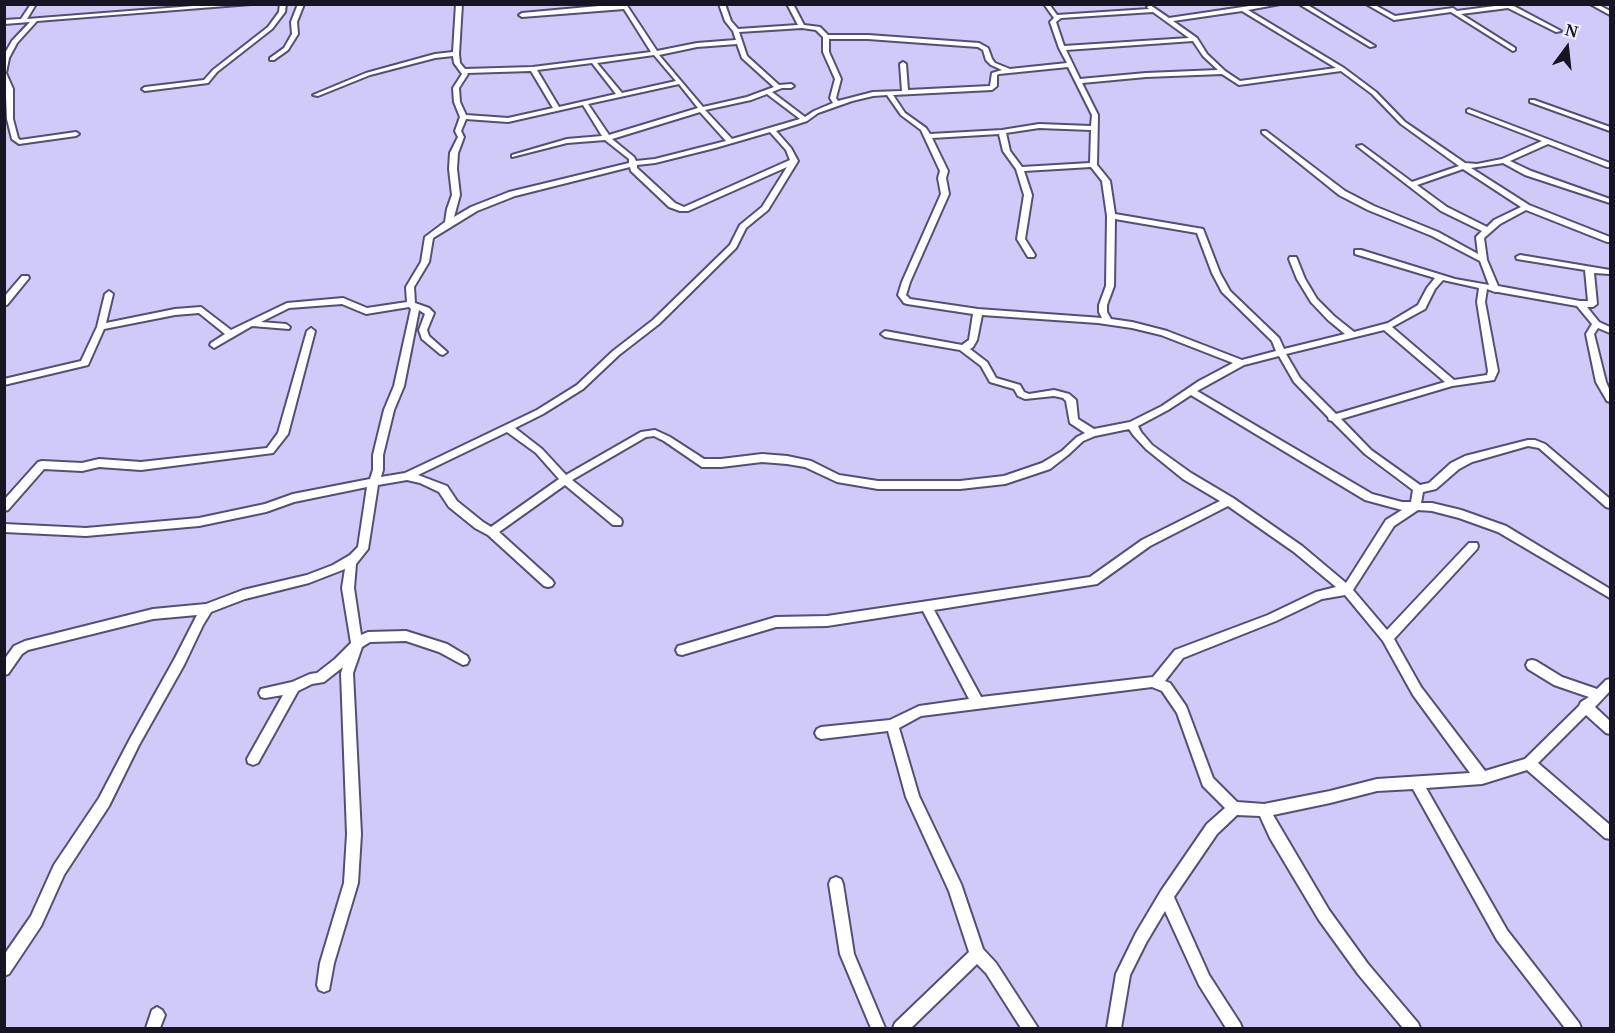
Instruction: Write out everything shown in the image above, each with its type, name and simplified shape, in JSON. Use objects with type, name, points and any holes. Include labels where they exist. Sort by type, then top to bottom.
[{"type":"street","points":[[23,21],[34,4]]},
{"type":"street","points":[[4,22],[249,4]]},
{"type":"street","points":[[145,89],[206,82],[215,71],[270,28],[282,12],[283,4]]},
{"type":"street","points":[[272,59],[286,49],[295,34],[294,22],[301,4]]},
{"type":"street","points":[[449,223],[456,195],[453,169],[455,149],[461,137],[458,131],[463,117],[457,102],[456,88],[463,79],[464,71],[457,63],[456,54],[459,4]]},
{"type":"street","points":[[722,4],[728,21],[736,32],[744,57],[778,87]]},
{"type":"street","points":[[790,4],[802,26]]},
{"type":"street","points":[[1046,4],[1056,17]]},
{"type":"street","points":[[1148,4],[1195,39],[1205,55],[1233,80],[1245,84],[1342,69]]},
{"type":"street","points":[[1167,20],[1278,4]]},
{"type":"street","points":[[1301,4],[1372,46]]},
{"type":"street","points":[[1368,4],[1394,18],[1509,6],[1558,31]]},
{"type":"street","points":[[1443,4],[1513,50]]},
{"type":"street","points":[[1592,4],[1611,13]]},
{"type":"street","points":[[522,15],[623,6],[638,25],[654,52],[730,141]]},
{"type":"street","points":[[1244,9],[1342,69],[1374,93],[1403,123],[1526,207],[1611,240]]},
{"type":"street","points":[[1056,17],[1154,10]]},
{"type":"street","points":[[1056,17],[1053,22],[1062,48],[1095,115],[1093,165],[1106,181],[1111,216],[1110,286],[1103,305],[1103,312],[1108,321]]},
{"type":"street","points":[[35,20],[14,42],[6,58],[4,73],[10,89],[10,119],[15,139],[19,142],[76,134]]},
{"type":"street","points":[[736,32],[802,26],[818,28],[826,37],[826,52],[838,79],[833,98],[837,104]]},
{"type":"street","points":[[826,37],[868,37],[979,45],[986,49],[989,60],[993,64],[1008,70]]},
{"type":"street","points":[[1062,48],[1195,39]]},
{"type":"street","points":[[464,71],[532,69],[697,45],[738,42]]},
{"type":"street","points":[[316,94],[368,74],[435,56],[456,54]]},
{"type":"street","points":[[593,61],[621,96]]},
{"type":"street","points":[[903,64],[905,92]]},
{"type":"street","points":[[324,985],[327,963],[351,883],[354,834],[347,673],[357,644],[348,588],[351,562],[363,549],[373,482],[378,470],[378,455],[389,410],[399,387],[415,309],[411,304],[410,287],[425,262],[428,240],[432,234],[474,209],[512,194],[632,164],[691,153],[805,120],[816,112],[873,94],[992,88],[994,74],[1008,70],[1070,65]]},
{"type":"street","points":[[532,69],[556,108]]},
{"type":"street","points":[[1078,81],[1223,72]]},
{"type":"street","points":[[463,117],[508,120],[679,82]]},
{"type":"street","points":[[514,156],[567,141],[608,138],[701,109],[768,92],[778,87],[791,86]]},
{"type":"street","points":[[768,92],[805,120]]},
{"type":"street","points":[[889,94],[903,114],[924,129],[944,171],[942,178],[945,194],[923,240],[902,295],[907,301],[978,312],[1108,321],[1164,333],[1241,363]]},
{"type":"street","points":[[1532,101],[1611,129]]},
{"type":"street","points":[[585,104],[608,138],[632,158],[632,164],[638,174],[672,205],[685,209],[794,161]]},
{"type":"street","points":[[1469,111],[1611,165]]},
{"type":"street","points":[[929,136],[1002,132],[1039,126],[1095,128]]},
{"type":"street","points":[[772,130],[789,149],[794,161]]},
{"type":"street","points":[[1002,132],[1007,151],[1020,169],[1028,195],[1022,239],[1031,255]]},
{"type":"street","points":[[1264,132],[1342,193],[1371,208],[1435,234],[1483,260]]},
{"type":"street","points":[[1412,184],[1467,165],[1477,166],[1504,161],[1546,142]]},
{"type":"street","points":[[1360,146],[1444,209],[1487,230]]},
{"type":"street","points":[[4,528],[86,532],[199,522],[266,508],[293,498],[407,476],[508,428],[580,387],[616,353],[656,322],[733,246],[743,227],[765,208],[794,161]]},
{"type":"street","points":[[1504,161],[1528,173],[1611,201]]},
{"type":"street","points":[[1020,169],[1093,165]]},
{"type":"street","points":[[1495,290],[1483,260],[1480,237],[1497,222],[1526,207]]},
{"type":"street","points":[[1111,216],[1200,231],[1226,292],[1272,335],[1297,380],[1368,452],[1418,489],[1432,486],[1455,466],[1469,459],[1528,443],[1542,446],[1611,504]]},
{"type":"street","points":[[1358,252],[1440,278],[1580,304],[1593,304],[1590,270]]},
{"type":"street","points":[[1520,257],[1611,272]]},
{"type":"street","points":[[1293,259],[1301,279],[1314,300],[1351,334]]},
{"type":"street","points":[[4,303],[25,278]]},
{"type":"street","points":[[492,532],[564,480],[638,437],[655,433],[681,447],[702,463],[762,458],[787,460],[807,464],[837,478],[878,485],[960,485],[1005,480],[1046,466],[1080,439],[1093,433],[1132,425],[1241,363],[1385,326],[1422,307],[1431,288],[1440,278]]},
{"type":"street","points":[[1332,417],[1452,382],[1491,378],[1481,302],[1483,287]]},
{"type":"street","points":[[4,382],[85,363],[101,327],[109,294]]},
{"type":"street","points":[[214,345],[230,334],[294,304],[343,301],[366,311],[411,304],[430,313],[423,330],[425,337],[443,352]]},
{"type":"street","points":[[1580,304],[1596,324],[1611,330]]},
{"type":"street","points":[[101,327],[175,312],[201,310],[230,334]]},
{"type":"street","points":[[963,348],[970,345],[973,340],[978,312]]},
{"type":"street","points":[[252,324],[286,327]]},
{"type":"street","points":[[1596,324],[1590,334],[1611,399]]},
{"type":"street","points":[[1385,326],[1452,382]]},
{"type":"street","points":[[4,507],[42,465],[82,467],[99,463],[141,466],[270,451],[283,434],[311,331]]},
{"type":"street","points":[[885,334],[963,348],[984,364],[993,380],[1017,387],[1020,394],[1028,397],[1054,393],[1066,396],[1071,400],[1073,421],[1093,433]]},
{"type":"street","points":[[1191,391],[1369,497],[1402,506],[1432,507],[1461,514],[1502,529],[1611,594]]},
{"type":"street","points":[[1132,425],[1149,447],[1187,476],[1229,501],[1298,549],[1347,590],[1387,638],[1416,691],[1482,778]]},
{"type":"street","points":[[508,428],[539,451],[564,480],[617,522]]},
{"type":"street","points":[[407,476],[443,489],[453,504],[479,525],[492,532],[548,583]]},
{"type":"street","points":[[1155,683],[1179,654],[1272,618],[1320,595],[1347,590],[1390,523],[1415,507],[1418,489]]},
{"type":"street","points":[[682,650],[776,622],[827,621],[1093,581],[1146,543],[1229,501]]},
{"type":"street","points":[[1387,638],[1473,546]]},
{"type":"street","points":[[4,670],[18,650],[25,646],[153,614],[207,609],[243,595],[309,579],[337,568],[354,558],[363,549]]},
{"type":"street","points":[[926,606],[978,702]]},
{"type":"street","points":[[4,969],[36,921],[59,870],[104,802],[180,661],[198,622],[207,609]]},
{"type":"street","points":[[265,693],[294,687],[310,679],[320,678],[339,663],[357,644],[368,637],[406,636],[443,648],[463,660]]},
{"type":"street","points":[[1532,665],[1558,681],[1599,695]]},
{"type":"street","points":[[821,733],[892,725],[919,711],[978,702],[1155,683],[1166,687],[1182,710],[1208,782],[1234,808],[1264,810],[1377,785],[1482,778],[1529,763],[1585,706],[1611,684]]},
{"type":"street","points":[[253,759],[294,687]]},
{"type":"street","points":[[1585,706],[1611,729]]},
{"type":"street","points":[[892,725],[913,797],[956,889],[977,954],[991,968],[1030,1029]]},
{"type":"street","points":[[1529,763],[1611,832]]},
{"type":"street","points":[[1416,782],[1502,935],[1574,1029]]},
{"type":"street","points":[[1114,1029],[1124,974],[1166,896],[1212,829],[1234,808]]},
{"type":"street","points":[[1264,810],[1275,833],[1324,915],[1363,969],[1413,1029]]},
{"type":"street","points":[[836,884],[847,954],[878,1029]]},
{"type":"street","points":[[1166,896],[1204,980],[1235,1029]]},
{"type":"street","points":[[900,1029],[977,954]]}]
